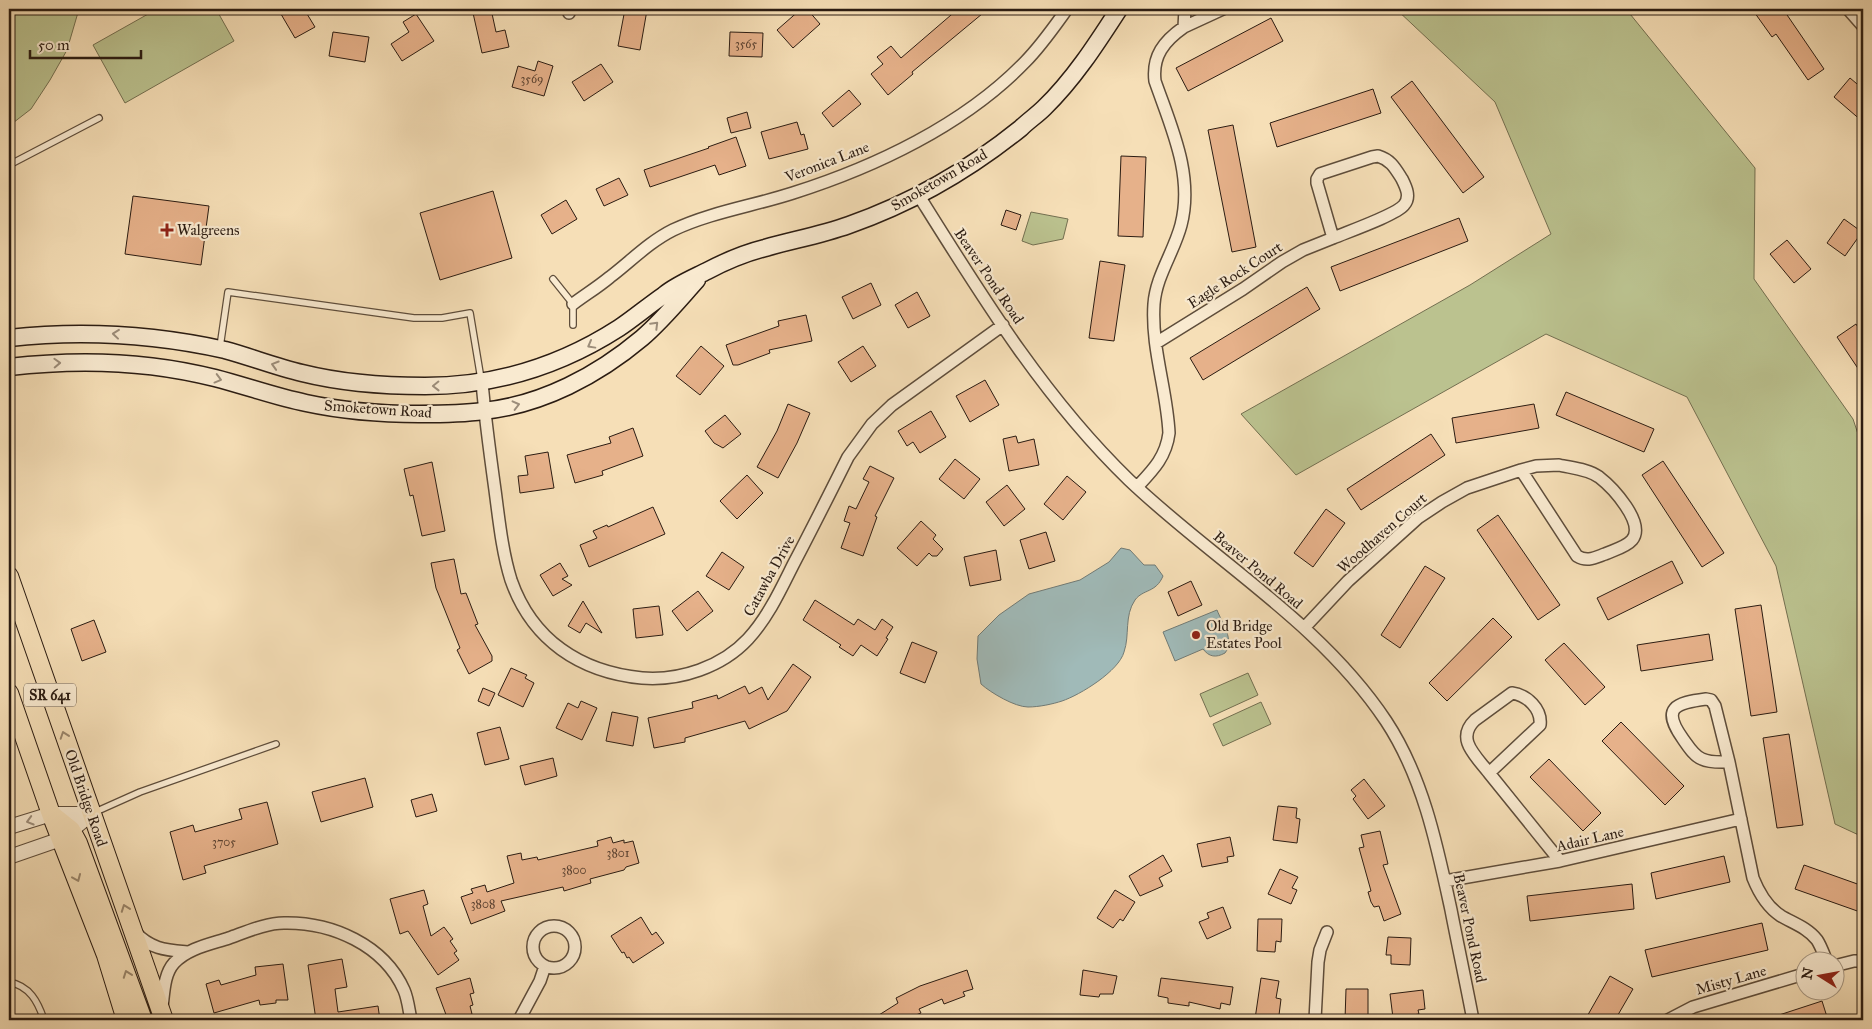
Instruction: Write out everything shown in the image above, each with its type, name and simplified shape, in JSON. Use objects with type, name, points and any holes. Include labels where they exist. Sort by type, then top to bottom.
[{"type":"main road","name":"Smoketown Road","points":[[9,338],[77,333],[163,339],[219,349],[304,374],[346,382],[380,385],[457,386],[517,375],[556,362],[582,349],[620,328],[666,292],[706,271],[763,248],[846,226],[887,211],[919,196],[962,171],[1000,144],[1044,108],[1075,72],[1119,9]]},
{"type":"main road","name":"Smoketown Road","points":[[9,367],[40,363],[85,362],[129,364],[214,378],[307,404],[404,414],[454,414],[485,411],[537,400],[588,375],[643,337],[706,271]]},
{"type":"main road","name":"Old Bridge Road","points":[[9,576],[163,1015]]},
{"type":"main road","name":"SR 641","points":[[9,694],[52,814]]},
{"type":"main road","points":[[52,814],[66,834],[126,1020]]},
{"type":"main road","points":[[66,834],[78,843],[143,1020]]},
{"type":"street","name":"Veronica Lane","points":[[573,304],[610,277],[649,244],[673,230],[699,220],[793,193],[856,169],[942,127],[972,108],[1026,62],[1067,9]]},
{"type":"street","points":[[1184,27],[1185,9]]},
{"type":"street","points":[[1137,487],[1159,463],[1168,439],[1168,422],[1153,323],[1154,302],[1159,281],[1181,226],[1185,205],[1185,184],[1179,151],[1155,81],[1154,71],[1157,56],[1163,44],[1184,27],[1223,9]]},
{"type":"street","points":[[1848,9],[1863,26]]},
{"type":"street","name":"Eagle Rock Court","points":[[1156,344],[1243,290],[1282,262],[1304,250],[1373,222],[1404,206],[1407,199],[1406,187],[1393,164],[1386,159],[1372,156],[1320,174],[1317,184],[1333,238]]},
{"type":"street","name":"Beaver Pond Road","points":[[919,196],[1002,325],[1059,401],[1098,448],[1137,487],[1304,628],[1333,655],[1358,684],[1386,722],[1400,745],[1428,812],[1445,882],[1473,1020]]},
{"type":"street","name":"Catawba Drive","points":[[482,382],[500,529],[511,579],[520,600],[532,620],[567,655],[602,671],[649,678],[673,677],[695,672],[711,665],[730,655],[746,641],[768,615],[848,457],[859,439],[892,405],[1002,325]]},
{"type":"street","name":"Woodhaven Court","points":[[1304,628],[1348,581],[1418,518],[1467,488],[1521,470],[1536,466],[1558,465],[1581,469],[1598,476],[1620,499],[1632,517],[1636,524],[1634,538],[1628,544],[1591,559],[1583,560],[1576,556],[1521,470]]},
{"type":"street","points":[[1489,773],[1540,725],[1541,718],[1532,703],[1520,694],[1512,693],[1470,724],[1466,741],[1489,773],[1560,861]]},
{"type":"street","points":[[1729,762],[1713,762],[1700,759],[1690,748],[1673,724],[1674,712],[1678,705],[1686,701],[1706,699],[1711,700],[1715,706],[1729,762],[1753,878],[1759,892],[1768,905],[1779,915],[1806,930],[1818,940],[1823,952]]},
{"type":"street","points":[[9,827],[52,814],[91,814]]},
{"type":"street","points":[[9,857],[66,834],[91,814]]},
{"type":"street","name":"Adair Lane","points":[[1445,882],[1560,861],[1741,819]]},
{"type":"street","points":[[163,1015],[167,975],[174,962],[187,952],[268,925],[284,922],[326,928],[362,943],[386,962],[404,991],[411,1020]]},
{"type":"street","points":[[133,929],[141,939],[158,948],[187,952]]},
{"type":"street","points":[[1315,1020],[1318,962],[1320,950],[1327,932]]},
{"type":"street","points":[[1844,964],[1863,961]]},
{"type":"street","points":[[519,1020],[540,981],[545,966]]},
{"type":"street","name":"Misty Lane","points":[[1668,1020],[1693,1008],[1794,977]]},
{"type":"lane","points":[[9,165],[99,118]]},
{"type":"lane","points":[[553,279],[573,304],[573,324]]},
{"type":"lane","points":[[219,349],[228,292],[414,318],[442,318],[470,313],[482,382]]},
{"type":"lane","points":[[91,814],[140,792],[276,744]]},
{"type":"lane","points":[[9,982],[25,988],[32,995],[39,1004],[44,1020]]},
{"type":"green space","points":[[9,9],[79,9],[67,50],[50,80],[31,109],[9,126]]},
{"type":"green space","points":[[157,9],[216,9],[234,41],[125,103],[93,45]]},
{"type":"green space","points":[[1396,9],[1626,9],[1755,168],[1754,279],[1853,419],[1863,449],[1863,837],[1835,824],[1776,566],[1687,397],[1546,334],[1296,475],[1241,414],[1470,285],[1551,234],[1495,102]]},
{"type":"green space","points":[[1031,212],[1068,219],[1063,239],[1033,245],[1022,241]]},
{"type":"green space","points":[[1248,673],[1258,695],[1210,717],[1200,694]]},
{"type":"green space","points":[[1261,702],[1271,724],[1223,746],[1213,724]]},
{"type":"water","points":[[1121,548],[1130,550],[1144,565],[1155,565],[1163,576],[1157,585],[1135,600],[1129,612],[1126,646],[1121,659],[1115,667],[1098,681],[1070,698],[1046,705],[1028,707],[1010,702],[981,684],[977,659],[978,636],[999,615],[1029,594],[1080,580],[1109,562]]},
{"type":"water","name":"Old Bridge Estates Pool","points":[[1217,610],[1228,637],[1229,643],[1225,653],[1213,656],[1203,649],[1175,661],[1163,632]]},
{"type":"building","points":[[278,9],[304,9],[315,27],[295,38]]},
{"type":"building","points":[[491,9],[496,32],[505,30],[509,47],[482,53],[473,13]]},
{"type":"building","points":[[625,9],[647,10],[640,50],[618,46]]},
{"type":"building","points":[[801,9],[807,9],[820,24],[793,48],[777,30]]},
{"type":"building","points":[[958,9],[988,9],[912,72],[913,74],[888,95],[871,74],[883,64],[877,57],[891,46],[901,58]]},
{"type":"building","points":[[1752,9],[1783,9],[1824,69],[1808,80],[1776,34],[1772,37]]},
{"type":"building","points":[[416,14],[434,41],[402,61],[391,44],[409,32],[403,22]]},
{"type":"building","points":[[1271,18],[1283,41],[1188,91],[1176,68]]},
{"type":"building","points":[[333,32],[369,37],[365,62],[329,56]]},
{"type":"building","points":[[730,32],[763,33],[762,57],[729,56]]},
{"type":"building","points":[[538,61],[553,66],[544,96],[512,87],[518,66],[535,71]]},
{"type":"building","points":[[601,64],[613,82],[584,101],[572,82]]},
{"type":"building","points":[[1850,78],[1863,89],[1863,122],[1834,97]]},
{"type":"building","points":[[1412,81],[1484,177],[1463,193],[1391,97]]},
{"type":"building","points":[[1373,89],[1381,113],[1277,147],[1270,123]]},
{"type":"building","points":[[849,90],[861,104],[833,127],[822,113]]},
{"type":"building","points":[[747,112],[751,128],[731,133],[727,118]]},
{"type":"building","points":[[797,122],[801,135],[804,134],[808,149],[769,159],[761,132]]},
{"type":"building","points":[[1233,125],[1256,247],[1232,252],[1208,130]]},
{"type":"building","points":[[736,137],[746,166],[719,175],[715,165],[650,187],[644,170]]},
{"type":"building","points":[[1121,156],[1146,157],[1143,237],[1118,236]]},
{"type":"building","points":[[619,178],[628,195],[604,206],[596,189]]},
{"type":"building","points":[[493,191],[512,258],[440,280],[420,213]]},
{"type":"building","name":"Walgreens","points":[[133,196],[209,206],[201,265],[125,254]]},
{"type":"building","points":[[566,200],[577,219],[552,234],[541,215]]},
{"type":"building","points":[[1006,210],[1021,215],[1016,230],[1001,225]]},
{"type":"building","points":[[1459,218],[1468,241],[1340,291],[1331,267]]},
{"type":"building","points":[[1844,219],[1862,232],[1845,256],[1827,243]]},
{"type":"building","points":[[1787,240],[1811,269],[1794,283],[1770,254]]},
{"type":"building","points":[[1100,261],[1125,265],[1114,341],[1089,338]]},
{"type":"building","points":[[871,283],[881,305],[853,319],[842,297]]},
{"type":"building","points":[[1307,287],[1320,309],[1203,380],[1190,358]]},
{"type":"building","points":[[917,292],[930,316],[908,328],[895,305]]},
{"type":"building","points":[[806,315],[812,341],[769,350],[770,353],[738,365],[733,365],[726,345],[779,326],[778,321]]},
{"type":"building","points":[[1856,324],[1863,336],[1863,376],[1837,337]]},
{"type":"building","points":[[701,346],[724,366],[700,395],[676,376]]},
{"type":"building","points":[[863,346],[876,366],[851,382],[838,362]]},
{"type":"building","points":[[985,380],[999,405],[970,422],[956,396]]},
{"type":"building","points":[[1566,392],[1654,429],[1644,452],[1556,415]]},
{"type":"building","points":[[788,404],[810,413],[797,443],[778,478],[757,467],[777,431]]},
{"type":"building","points":[[1534,404],[1539,428],[1456,443],[1452,418]]},
{"type":"building","points":[[931,411],[946,437],[920,453],[913,442],[907,446],[898,431]]},
{"type":"building","points":[[725,415],[741,434],[723,448],[714,443],[705,431]]},
{"type":"building","points":[[633,428],[643,456],[602,471],[603,475],[575,483],[567,455],[611,443],[609,437]]},
{"type":"building","points":[[1431,434],[1445,455],[1361,510],[1347,489]]},
{"type":"building","points":[[1016,436],[1018,443],[1034,439],[1039,465],[1009,471],[1003,439]]},
{"type":"building","points":[[548,452],[554,488],[520,493],[518,476],[528,475],[525,456]]},
{"type":"building","points":[[955,459],[980,479],[964,499],[939,479]]},
{"type":"building","points":[[1663,461],[1724,553],[1702,567],[1642,475]]},
{"type":"building","points":[[432,462],[445,531],[422,536],[413,495],[410,496],[404,469]]},
{"type":"building","points":[[870,466],[894,478],[875,516],[877,517],[863,556],[841,548],[850,523],[844,521],[849,506],[856,509],[869,482],[863,479]]},
{"type":"building","points":[[747,475],[763,493],[737,519],[720,501]]},
{"type":"building","points":[[1067,476],[1086,492],[1063,520],[1044,504]]},
{"type":"building","points":[[1007,485],[1025,509],[1004,526],[986,502]]},
{"type":"building","points":[[653,507],[665,534],[589,567],[580,545],[597,538],[593,531],[607,525],[608,527]]},
{"type":"building","points":[[1326,509],[1345,523],[1313,567],[1294,553]]},
{"type":"building","points":[[1498,515],[1560,605],[1538,620],[1477,530]]},
{"type":"building","points":[[921,521],[936,535],[933,539],[943,549],[937,556],[932,556],[929,553],[917,566],[897,548]]},
{"type":"building","points":[[1046,532],[1055,561],[1029,569],[1020,540]]},
{"type":"building","points":[[996,550],[1001,580],[970,586],[964,557]]},
{"type":"building","points":[[722,552],[744,567],[729,590],[706,576]]},
{"type":"building","points":[[454,559],[461,594],[466,593],[478,624],[475,625],[492,656],[492,661],[469,674],[457,650],[460,648],[436,588],[431,563]]},
{"type":"building","points":[[1672,561],[1683,583],[1608,620],[1597,598]]},
{"type":"building","points":[[560,563],[568,576],[562,579],[572,585],[553,596],[540,575]]},
{"type":"building","points":[[1425,566],[1445,578],[1400,648],[1381,635]]},
{"type":"building","points":[[1191,581],[1202,605],[1178,616],[1168,592]]},
{"type":"building","points":[[698,591],[713,611],[687,631],[672,611]]},
{"type":"building","points":[[815,600],[854,625],[858,619],[875,630],[882,619],[893,627],[877,656],[861,645],[853,656],[839,647],[841,645],[803,620]]},
{"type":"building","points":[[583,601],[602,633],[586,623],[580,633],[568,626]]},
{"type":"building","points":[[1761,605],[1777,712],[1751,716],[1735,609]]},
{"type":"building","points":[[659,606],[663,635],[636,638],[633,609]]},
{"type":"building","points":[[1493,618],[1512,637],[1447,701],[1429,683]]},
{"type":"building","points":[[94,620],[106,652],[82,661],[71,629]]},
{"type":"building","points":[[1709,634],[1713,660],[1641,671],[1637,645]]},
{"type":"building","points":[[912,642],[937,652],[925,683],[900,673]]},
{"type":"building","points":[[1564,643],[1605,687],[1585,705],[1545,660]]},
{"type":"building","points":[[793,664],[811,677],[787,711],[749,729],[745,721],[685,738],[685,742],[654,748],[648,718],[693,708],[692,702],[717,695],[718,699],[745,686],[749,694],[762,687],[768,700]]},
{"type":"building","points":[[511,668],[527,675],[525,678],[534,683],[523,707],[498,695]]},
{"type":"building","points":[[483,688],[495,693],[489,706],[478,701]]},
{"type":"building","points":[[581,701],[597,708],[582,740],[556,728],[568,703],[578,708]]},
{"type":"building","points":[[612,712],[638,717],[633,746],[606,741]]},
{"type":"building","points":[[1621,722],[1684,786],[1665,805],[1602,741]]},
{"type":"building","points":[[500,727],[509,759],[485,765],[477,733]]},
{"type":"building","points":[[1789,734],[1803,825],[1777,828],[1763,738]]},
{"type":"building","points":[[553,758],[557,776],[525,785],[520,766]]},
{"type":"building","points":[[1549,759],[1601,813],[1583,831],[1530,777]]},
{"type":"building","points":[[365,778],[373,807],[321,822],[312,792]]},
{"type":"building","points":[[1364,779],[1385,806],[1368,819],[1353,799],[1356,796],[1351,790]]},
{"type":"building","points":[[432,794],[437,811],[416,817],[411,800]]},
{"type":"building","points":[[267,802],[278,844],[204,866],[206,873],[183,880],[170,832],[193,825],[195,832],[242,819],[239,809]]},
{"type":"building","points":[[1278,806],[1297,808],[1296,818],[1300,819],[1297,843],[1273,840]]},
{"type":"building","points":[[1380,831],[1388,864],[1383,865],[1401,914],[1384,921],[1379,906],[1374,907],[1371,902],[1368,892],[1371,891],[1359,848],[1364,847],[1361,835]]},
{"type":"building","points":[[611,837],[613,843],[624,840],[624,843],[633,841],[639,863],[626,867],[624,870],[590,879],[591,883],[564,891],[563,887],[501,901],[505,911],[471,924],[461,897],[473,893],[471,889],[485,885],[487,892],[514,883],[507,856],[521,853],[522,860],[537,857],[538,860],[598,846],[597,841]]},
{"type":"building","points":[[1230,837],[1234,856],[1227,857],[1228,862],[1202,867],[1197,844]]},
{"type":"building","points":[[1163,855],[1172,871],[1159,878],[1163,886],[1140,896],[1129,876]]},
{"type":"building","points":[[1724,856],[1730,882],[1656,899],[1651,873]]},
{"type":"building","points":[[1804,865],[1863,886],[1863,913],[1795,889]]},
{"type":"building","points":[[1280,869],[1298,877],[1292,888],[1297,890],[1291,904],[1268,894]]},
{"type":"building","points":[[1632,884],[1634,909],[1530,921],[1527,896]]},
{"type":"building","points":[[424,890],[428,904],[423,906],[431,936],[444,927],[453,939],[450,941],[457,951],[454,953],[459,960],[438,975],[408,931],[400,934],[390,899]]},
{"type":"building","points":[[1115,890],[1135,902],[1123,921],[1120,919],[1113,928],[1097,918]]},
{"type":"building","points":[[1223,907],[1231,928],[1207,939],[1199,922],[1209,918],[1207,913]]},
{"type":"building","points":[[641,917],[652,935],[656,932],[664,943],[633,963],[624,952],[622,953],[611,936]]},
{"type":"building","points":[[1258,919],[1282,919],[1281,942],[1276,941],[1275,952],[1257,951]]},
{"type":"building","points":[[1762,923],[1768,950],[1652,977],[1645,950]]},
{"type":"building","points":[[1388,937],[1411,938],[1410,965],[1391,964],[1391,955],[1386,955]]},
{"type":"building","points":[[342,959],[347,987],[335,989],[338,1012],[378,1006],[380,1020],[316,1020],[308,965]]},
{"type":"building","points":[[283,964],[288,1000],[276,1000],[276,1003],[260,1005],[259,1000],[214,1013],[206,984],[219,980],[221,985],[256,975],[255,967]]},
{"type":"building","points":[[967,970],[973,989],[963,992],[965,996],[944,1004],[942,999],[919,1009],[921,1013],[903,1020],[871,1020],[898,1003],[896,998],[920,986]]},
{"type":"building","points":[[1083,970],[1117,976],[1113,994],[1100,994],[1099,997],[1080,995]]},
{"type":"building","points":[[1610,976],[1633,989],[1615,1020],[1585,1020]]},
{"type":"building","points":[[470,978],[474,993],[470,994],[473,1005],[470,1006],[472,1014],[448,1020],[436,988]]},
{"type":"building","points":[[1161,978],[1233,987],[1230,1005],[1221,1003],[1220,1009],[1189,1002],[1189,1006],[1168,1003],[1168,998],[1158,996]]},
{"type":"building","points":[[1261,978],[1279,981],[1276,998],[1281,999],[1279,1015],[1277,1015],[1276,1020],[1255,1019]]},
{"type":"building","points":[[1346,989],[1368,989],[1368,1020],[1345,1020]]},
{"type":"building","points":[[1423,990],[1425,1009],[1418,1010],[1419,1014],[1393,1018],[1390,994]]},
{"type":"building","points":[[1822,1002],[1828,1020],[1770,1020],[1770,1018]]},
{"type":"place","name":"Walgreens","points":[[167,230]]},
{"type":"place","name":"Old Bridge Estates Pool","points":[[1196,635]]}]
